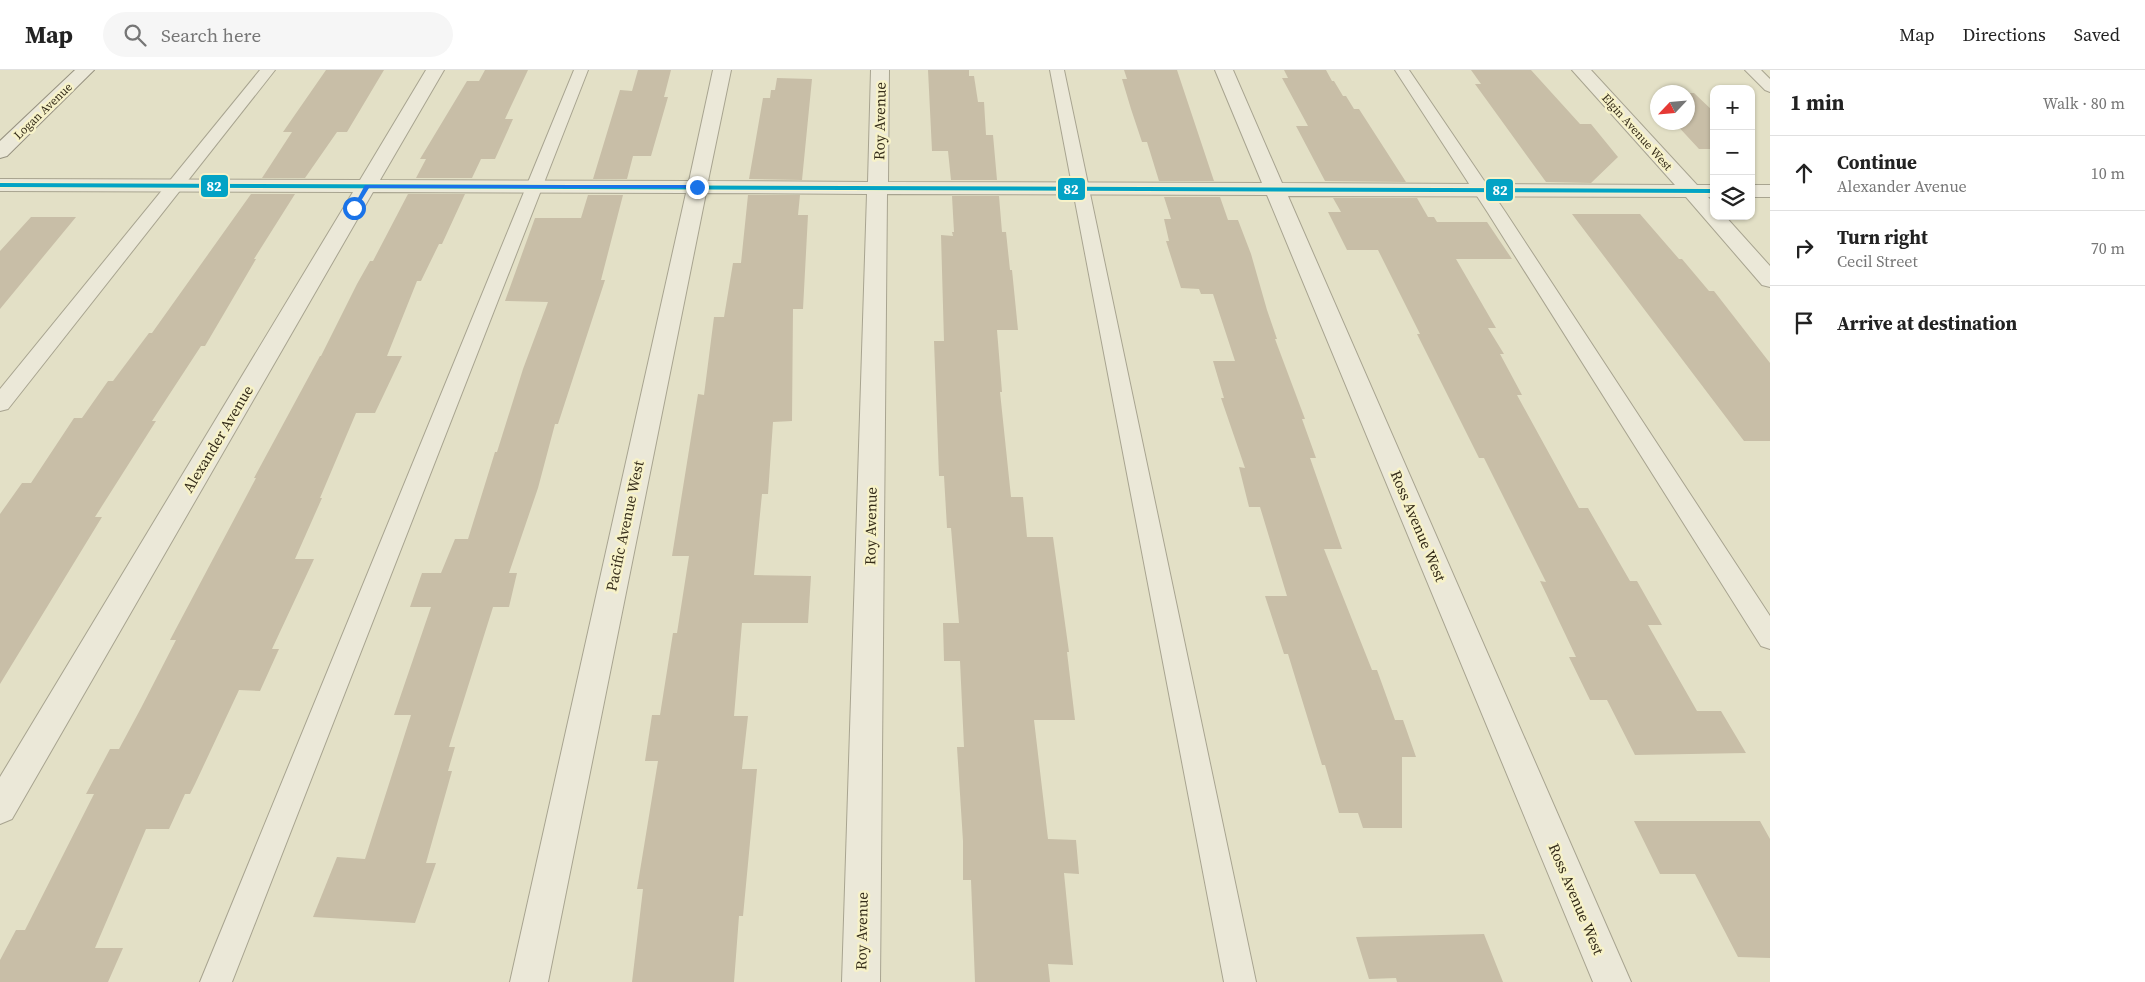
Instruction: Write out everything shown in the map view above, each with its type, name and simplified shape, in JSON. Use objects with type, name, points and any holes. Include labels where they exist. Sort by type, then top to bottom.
[{"type":"street","name":"Logan Avenue","points":[[0,152],[85,70]]},
{"type":"street","name":"Alexander Avenue","points":[[0,808],[436,70]]},
{"type":"street","name":"Pacific Avenue West","points":[[529,982],[722,70]]},
{"type":"street","name":"Roy Avenue","points":[[861,982],[880,70]]},
{"type":"street","name":"Ross Avenue West","points":[[1224,70],[1612,982]]},
{"type":"street","name":"Elgin Avenue West","points":[[1581,70],[1710,212]]},
{"type":"street","points":[[0,185],[1710,191]]},
{"type":"street","points":[[1755,191],[1770,191]]},
{"type":"street","name":"Elgin Avenue West","points":[[1718,220],[1770,280]]},
{"type":"lane","points":[[0,404],[268,70]]},
{"type":"lane","points":[[216,982],[581,70]]},
{"type":"lane","points":[[1057,70],[1240,982]]},
{"type":"lane","points":[[1402,70],[1770,638]]},
{"type":"lane","points":[[1752,70],[1770,86]]},
{"type":"building","points":[[326,70],[384,70],[347,132],[337,132],[305,178],[262,178],[292,132],[283,132]]},
{"type":"building","points":[[485,70],[528,70],[505,119],[513,119],[495,159],[481,159],[472,178],[416,178],[426,159],[420,159],[467,81],[479,81]]},
{"type":"building","points":[[638,70],[671,70],[664,97],[668,97],[651,156],[633,156],[627,179],[593,179],[620,90],[632,91]]},
{"type":"building","points":[[928,70],[969,70],[969,76],[974,76],[978,102],[984,102],[986,135],[993,135],[997,180],[951,180],[948,151],[932,151]]},
{"type":"building","points":[[1124,70],[1177,70],[1214,181],[1159,181],[1147,142],[1142,142],[1131,109],[1122,79],[1127,79]]},
{"type":"building","points":[[1284,70],[1326,70],[1332,81],[1334,81],[1343,96],[1346,96],[1354,109],[1359,109],[1406,182],[1325,181],[1296,126],[1308,126],[1282,78],[1288,78]]},
{"type":"building","points":[[1471,70],[1531,70],[1580,124],[1591,124],[1618,157],[1591,183],[1546,182],[1475,84],[1481,84]]},
{"type":"building","points":[[777,78],[812,79],[802,180],[749,179],[763,98],[770,98],[771,90],[775,90]]},
{"type":"building","points":[[1695,94],[1710,108],[1710,149],[1699,149],[1681,130],[1695,130]]},
{"type":"building","points":[[251,194],[295,194],[254,259],[256,259],[205,346],[201,346],[152,421],[156,421],[95,517],[102,517],[0,684],[0,514],[22,483],[31,483],[74,418],[82,418],[108,381],[113,381],[149,333],[152,333]]},
{"type":"building","points":[[408,194],[465,194],[442,244],[439,244],[421,281],[417,281],[387,356],[402,356],[375,413],[356,413],[320,498],[322,498],[295,559],[314,559],[272,649],[279,649],[260,691],[239,690],[190,794],[185,794],[169,829],[146,829],[95,948],[123,948],[108,982],[0,982],[0,960],[16,930],[25,930],[94,794],[86,794],[110,749],[119,749],[176,640],[170,640],[256,478],[254,478],[321,356],[357,284],[370,261],[373,261]]},
{"type":"building","points":[[588,195],[623,195],[601,280],[605,280],[558,424],[555,424],[538,488],[509,573],[517,573],[509,607],[493,607],[449,747],[455,747],[448,771],[452,771],[426,863],[436,863],[415,923],[313,917],[337,857],[365,859],[411,715],[394,715],[431,607],[410,607],[422,573],[441,573],[455,539],[468,539],[523,369],[548,302],[505,301],[535,218],[581,218]]},
{"type":"building","points":[[748,195],[800,195],[798,215],[808,215],[803,309],[793,309],[792,421],[773,422],[768,494],[762,494],[754,575],[811,576],[808,623],[742,623],[734,716],[748,716],[742,769],[757,769],[743,916],[739,916],[734,982],[632,982],[643,889],[637,889],[658,761],[645,761],[652,715],[660,715],[673,633],[677,633],[689,556],[672,556],[698,394],[704,395],[714,317],[724,317],[733,263],[741,263]]},
{"type":"building","points":[[952,196],[999,196],[1002,232],[1006,232],[1010,270],[1012,270],[1018,330],[997,330],[1002,392],[1000,392],[1011,497],[1023,497],[1027,537],[1053,537],[1069,652],[1067,652],[1075,720],[1034,720],[1048,839],[1076,840],[1079,874],[1064,873],[1073,965],[1048,964],[1050,982],[975,982],[971,880],[963,880],[963,841],[957,747],[964,747],[960,661],[944,661],[943,623],[959,623],[951,528],[947,528],[944,476],[939,476],[934,341],[944,341],[941,235],[953,236]]},
{"type":"building","points":[[1164,197],[1220,197],[1228,220],[1238,220],[1251,254],[1277,339],[1275,339],[1305,419],[1302,419],[1316,458],[1310,458],[1342,549],[1324,549],[1372,670],[1377,670],[1395,720],[1403,720],[1416,757],[1402,757],[1402,828],[1363,828],[1358,813],[1339,813],[1325,765],[1322,765],[1288,654],[1284,654],[1265,596],[1287,596],[1260,507],[1249,507],[1239,467],[1245,468],[1221,398],[1224,398],[1213,361],[1235,361],[1213,294],[1201,294],[1199,289],[1181,288],[1166,241],[1169,241],[1164,219],[1171,219]]},
{"type":"building","points":[[1333,198],[1417,198],[1428,217],[1434,217],[1437,222],[1487,222],[1512,259],[1456,259],[1496,328],[1488,328],[1504,354],[1500,354],[1522,395],[1517,395],[1579,508],[1588,508],[1630,581],[1637,581],[1662,625],[1648,625],[1697,711],[1721,711],[1746,753],[1635,755],[1607,700],[1590,700],[1569,657],[1576,657],[1540,581],[1546,582],[1484,458],[1479,458],[1417,334],[1420,334],[1378,250],[1347,250],[1328,212],[1341,212]]},
{"type":"building","points":[[1572,214],[1640,214],[1709,291],[1714,291],[1770,363],[1770,441],[1744,441]]},
{"type":"building","points":[[31,217],[76,217],[0,309],[0,251]]},
{"type":"building","points":[[1634,821],[1760,821],[1770,839],[1770,958],[1738,957],[1695,874],[1660,874]]},
{"type":"building","points":[[1484,934],[1503,982],[1397,982],[1396,978],[1369,979],[1356,937]]},
{"type":"transit line","name":"82","points":[[0,185],[1710,191]]},
{"type":"route","points":[[354,208],[368,186],[697,187]]}]
